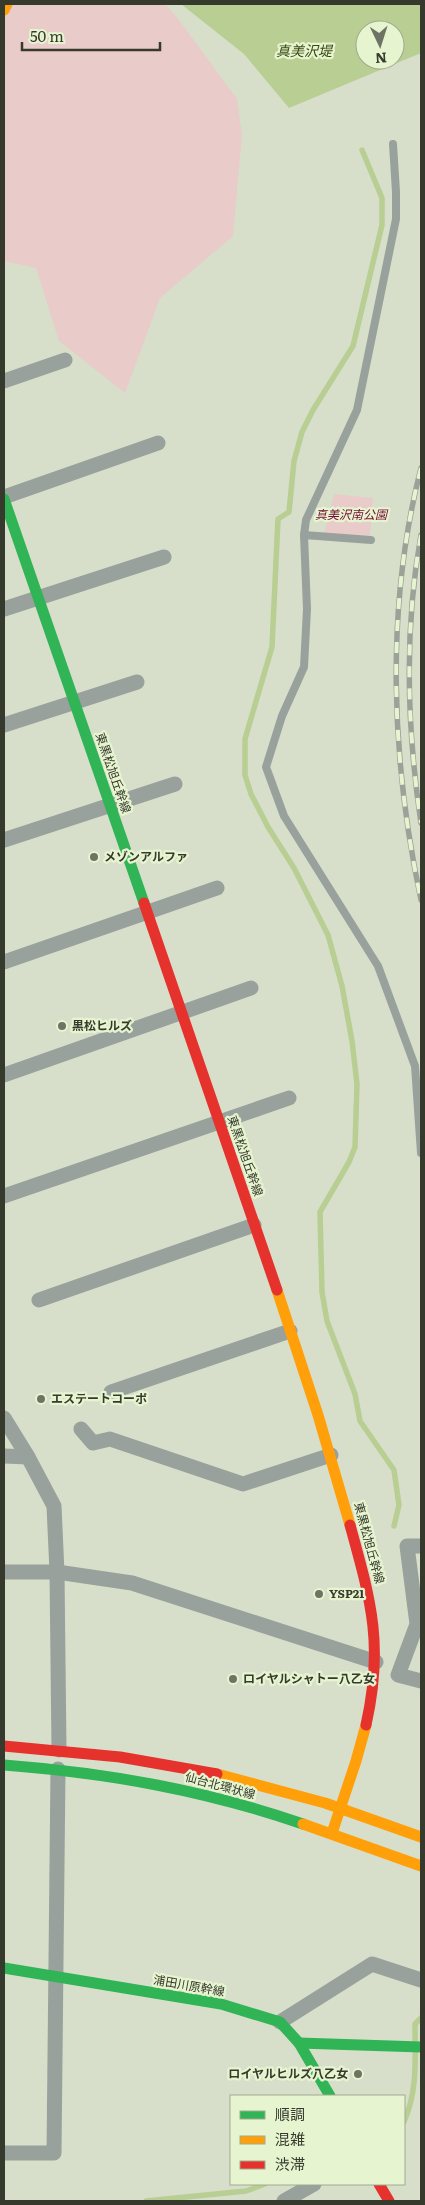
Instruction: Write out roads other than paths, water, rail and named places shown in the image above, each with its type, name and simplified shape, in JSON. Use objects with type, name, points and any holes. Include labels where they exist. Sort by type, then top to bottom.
[{"type":"street","points":[[4,10],[7,4]]},
{"type":"street","points":[[4,381],[65,360]]},
{"type":"street","points":[[4,498],[158,443]]},
{"type":"street","name":"東黒松旭丘幹線","points":[[4,498],[290,1331],[331,1456],[368,1592],[375,1631],[376,1662],[366,1719],[332,1833]]},
{"type":"street","points":[[4,609],[164,557]]},
{"type":"street","points":[[4,725],[137,682]]},
{"type":"street","points":[[4,840],[174,784]]},
{"type":"street","points":[[4,962],[217,888]]},
{"type":"street","points":[[4,1075],[252,988]]},
{"type":"street","points":[[4,1196],[289,1098]]},
{"type":"street","points":[[39,1300],[254,1225]]},
{"type":"street","points":[[111,1392],[290,1331]]},
{"type":"street","points":[[4,1418],[28,1457],[54,1506],[57,1572],[59,1750]]},
{"type":"street","points":[[81,1429],[92,1443],[110,1439],[243,1484],[331,1456]]},
{"type":"street","points":[[4,1456],[28,1457]]},
{"type":"street","points":[[421,1546],[407,1546],[418,1624],[398,1675],[421,1680]]},
{"type":"street","points":[[4,1572],[57,1572],[132,1583],[376,1662]]},
{"type":"street","name":"仙台北環状線","points":[[4,1746],[59,1750],[159,1762],[211,1773],[341,1807],[421,1838]]},
{"type":"street","name":"仙台北環状線","points":[[4,1766],[58,1769],[166,1786],[204,1795],[332,1833],[421,1866]]},
{"type":"street","points":[[4,2153],[54,2153],[58,1769]]},
{"type":"street","points":[[329,2095],[299,2043],[280,2022],[372,1964],[421,1980]]},
{"type":"street","name":"浦田川原幹線","points":[[4,1968],[221,2004],[280,2022]]},
{"type":"street","points":[[299,2043],[408,2045],[421,2047]]},
{"type":"street","points":[[284,2201],[312,2185]]},
{"type":"street","points":[[379,2185],[389,2201]]},
{"type":"lane","points":[[392,144],[396,219],[357,410],[306,520],[304,535],[307,609],[304,667],[282,716],[266,767],[284,816],[378,966],[415,1066],[421,1153]]},
{"type":"lane","points":[[304,535],[371,540]]},
{"type":"water","name":"真美沢堤","points":[[181,4],[421,4],[421,53],[405,60],[405,20],[355,20],[355,70],[380,70],[289,108],[244,54]]},
{"type":"waterway","points":[[362,150],[382,198],[382,225],[353,346],[313,410],[302,432],[294,461],[289,512],[278,519],[272,647],[245,739],[245,775],[251,794],[268,827],[294,868],[328,935],[342,986],[352,1041],[357,1084],[355,1147],[349,1162],[320,1212],[322,1292],[327,1321],[355,1394],[360,1421],[394,1470],[399,1505],[394,1526]]},
{"type":"waterway","points":[[405,2119],[414,2086],[415,2024],[421,2018]]},
{"type":"waterway","points":[[146,2201],[246,2191],[262,2185]]},
{"type":"railway","points":[[421,468],[409,521],[402,575],[397,629],[396,684],[403,793],[421,900]]},
{"type":"railway","points":[[421,535],[412,606],[409,679],[413,752],[421,823]]},
{"type":"place","name":"メゾンアルファ","points":[[94,857]]},
{"type":"place","name":"黒松ヒルズ","points":[[62,1026]]},
{"type":"place","name":"エステートコーポ","points":[[41,1399]]},
{"type":"place","name":"YSP21","points":[[319,1594]]},
{"type":"place","name":"ロイヤルシャトー八乙女","points":[[233,1679]]},
{"type":"place","name":"ロイヤルヒルズ八乙女","points":[[358,2074]]},
{"type":"park label","name":"真美沢南公園","points":[[351,515]]}]
